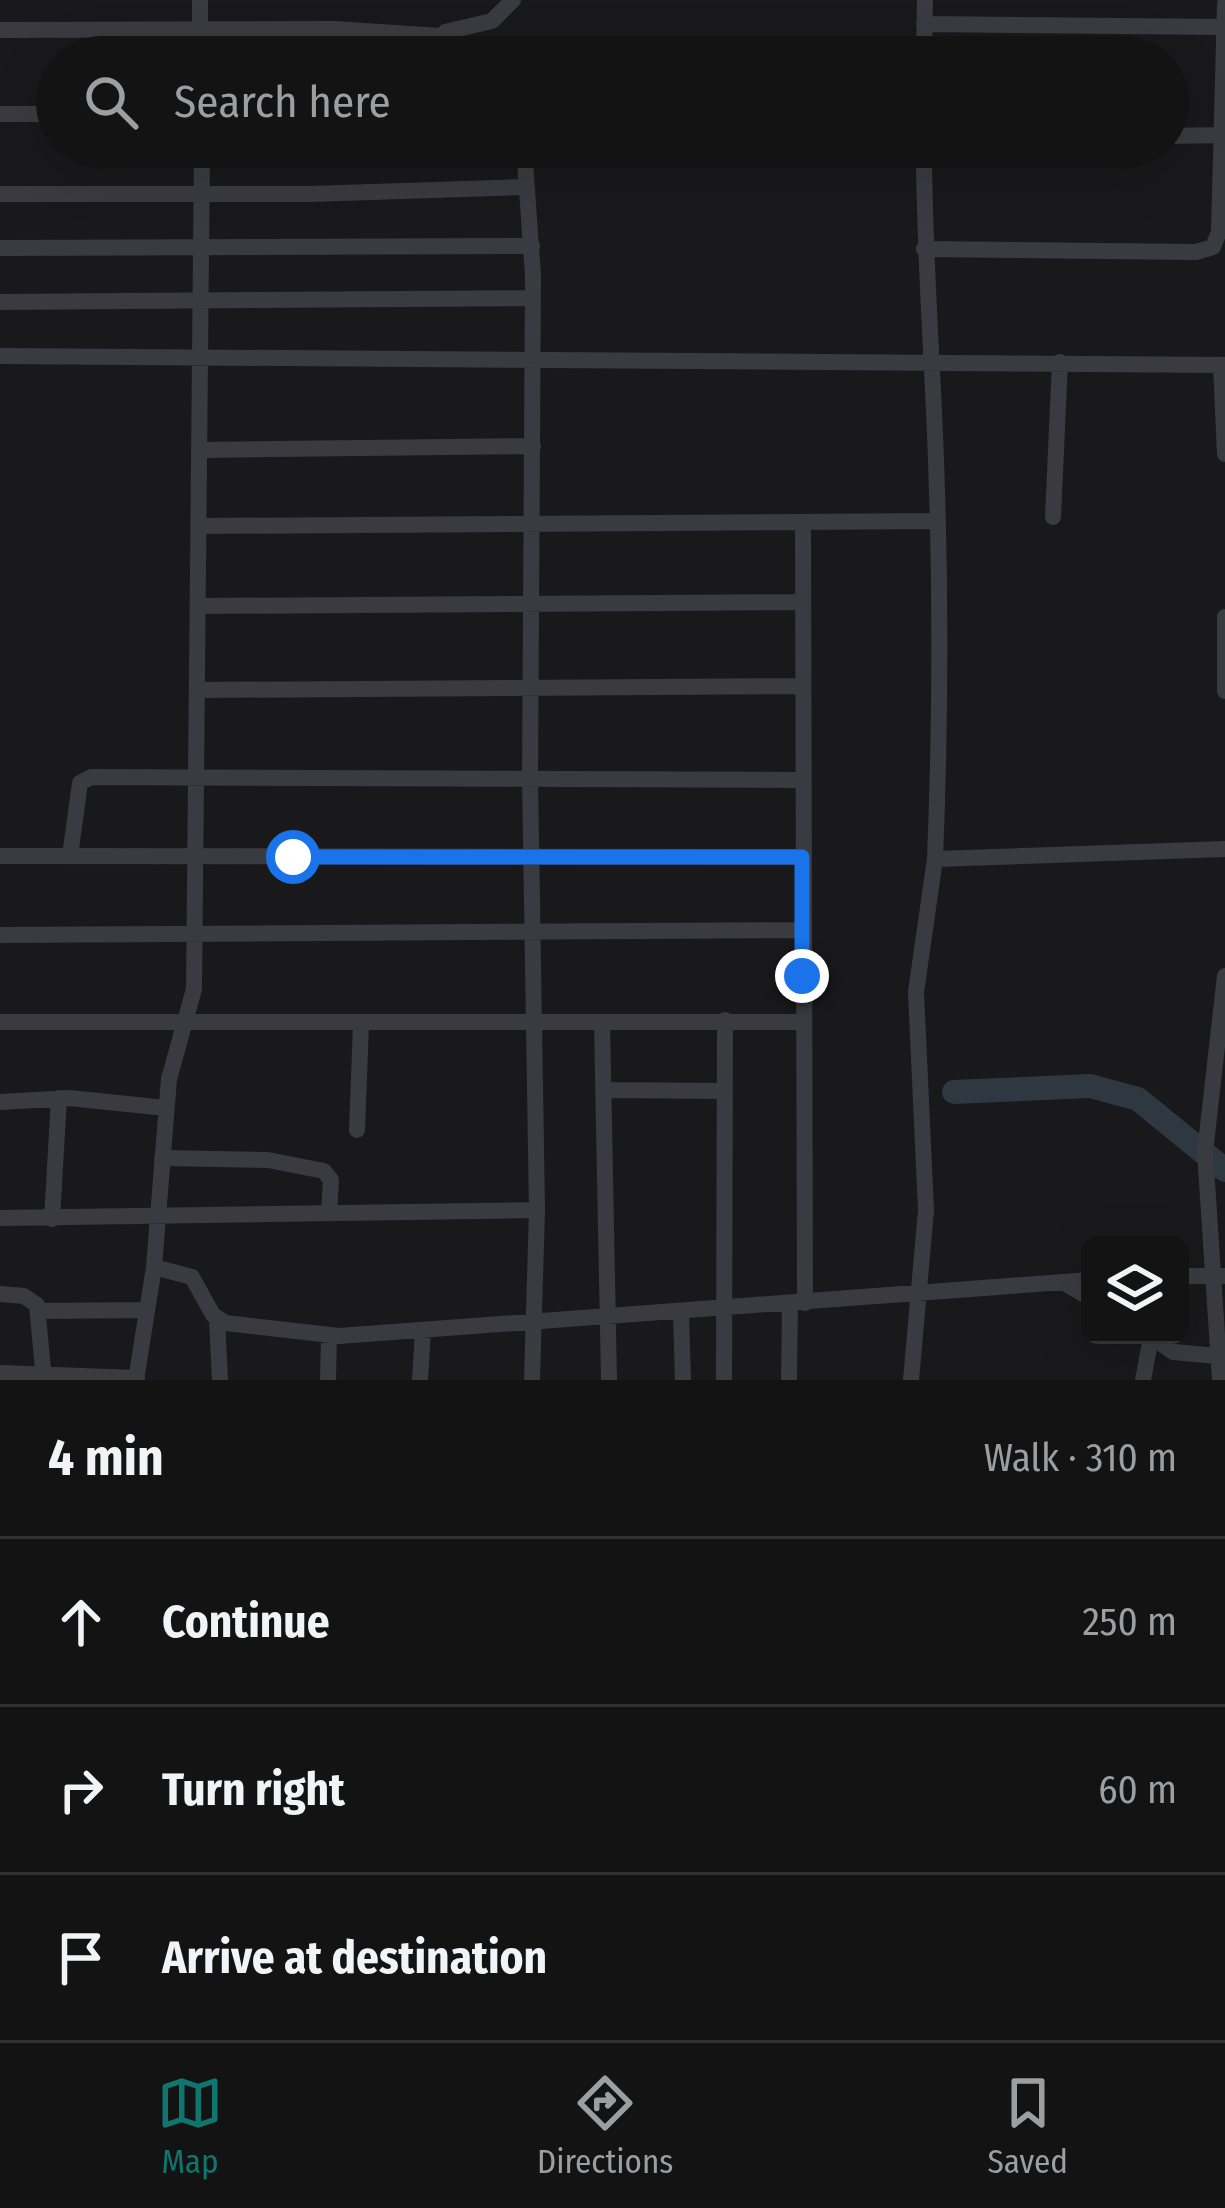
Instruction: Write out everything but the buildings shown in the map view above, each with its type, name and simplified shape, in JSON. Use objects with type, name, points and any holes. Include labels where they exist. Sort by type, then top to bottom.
[{"type":"street","points":[[200,0],[200,33]]},
{"type":"street","points":[[0,30],[334,29],[440,36],[492,20],[512,0]]},
{"type":"street","points":[[924,36],[925,0]]},
{"type":"street","points":[[924,249],[1206,250],[1217,242],[1225,4]]},
{"type":"street","points":[[924,24],[1224,27]]},
{"type":"street","points":[[0,114],[36,114]]},
{"type":"street","points":[[1189,136],[1223,135]]},
{"type":"street","points":[[0,1372],[136,1379],[154,1267],[165,1114],[182,1024],[194,989],[202,168]]},
{"type":"street","points":[[525,168],[533,298],[530,779],[537,1210],[532,1380]]},
{"type":"street","points":[[911,1380],[921,1296],[922,1109],[916,992],[935,859],[940,644],[924,168]]},
{"type":"street","points":[[0,194],[526,187]]},
{"type":"street","points":[[0,248],[532,245]]},
{"type":"street","points":[[0,302],[533,298]]},
{"type":"street","points":[[0,356],[1223,365],[1225,454]]},
{"type":"street","points":[[1053,517],[1060,362]]},
{"type":"street","points":[[201,450],[533,446]]},
{"type":"street","points":[[200,526],[934,521]]},
{"type":"street","points":[[789,1380],[798,1304],[803,1022],[803,523]]},
{"type":"street","points":[[199,606],[803,602]]},
{"type":"street","points":[[1225,617],[1225,691]]},
{"type":"street","points":[[198,690],[803,686]]},
{"type":"street","points":[[70,856],[83,780],[198,776],[803,780]]},
{"type":"street","points":[[935,859],[1225,849]]},
{"type":"street","points":[[0,856],[802,857]]},
{"type":"street","points":[[0,935],[802,931]]},
{"type":"street","points":[[1220,1380],[1218,1276],[1205,1176],[1212,1146],[1225,976]]},
{"type":"street","points":[[724,1380],[725,1020]]},
{"type":"street","points":[[0,1022],[803,1022]]},
{"type":"street","points":[[602,1023],[609,1380]]},
{"type":"street","points":[[357,1130],[361,1024]]},
{"type":"street","points":[[603,1090],[725,1091]]},
{"type":"street","points":[[0,1102],[59,1098],[165,1114]]},
{"type":"street","points":[[52,1219],[59,1098]]},
{"type":"street","points":[[162,1158],[268,1160],[324,1171],[331,1180],[329,1212]]},
{"type":"street","points":[[0,1218],[537,1210]]},
{"type":"street","points":[[154,1267],[199,1282],[217,1319],[220,1380]]},
{"type":"street","points":[[217,1319],[328,1336],[723,1311],[1081,1281]]},
{"type":"street","points":[[1063,1282],[1081,1293]]},
{"type":"street","points":[[0,1294],[30,1298],[39,1311],[44,1377]]},
{"type":"street","points":[[39,1311],[147,1310]]},
{"type":"street","points":[[681,1313],[683,1380]]},
{"type":"street","points":[[420,1380],[423,1331]]},
{"type":"street","points":[[328,1336],[328,1380]]},
{"type":"street","points":[[1143,1380],[1149,1344]]},
{"type":"street","points":[[1164,1344],[1184,1355],[1218,1356]]},
{"type":"waterway","points":[[954,1092],[1090,1086],[1138,1099],[1225,1170]]},
{"type":"route","points":[[293,857],[802,857],[802,976]]}]
